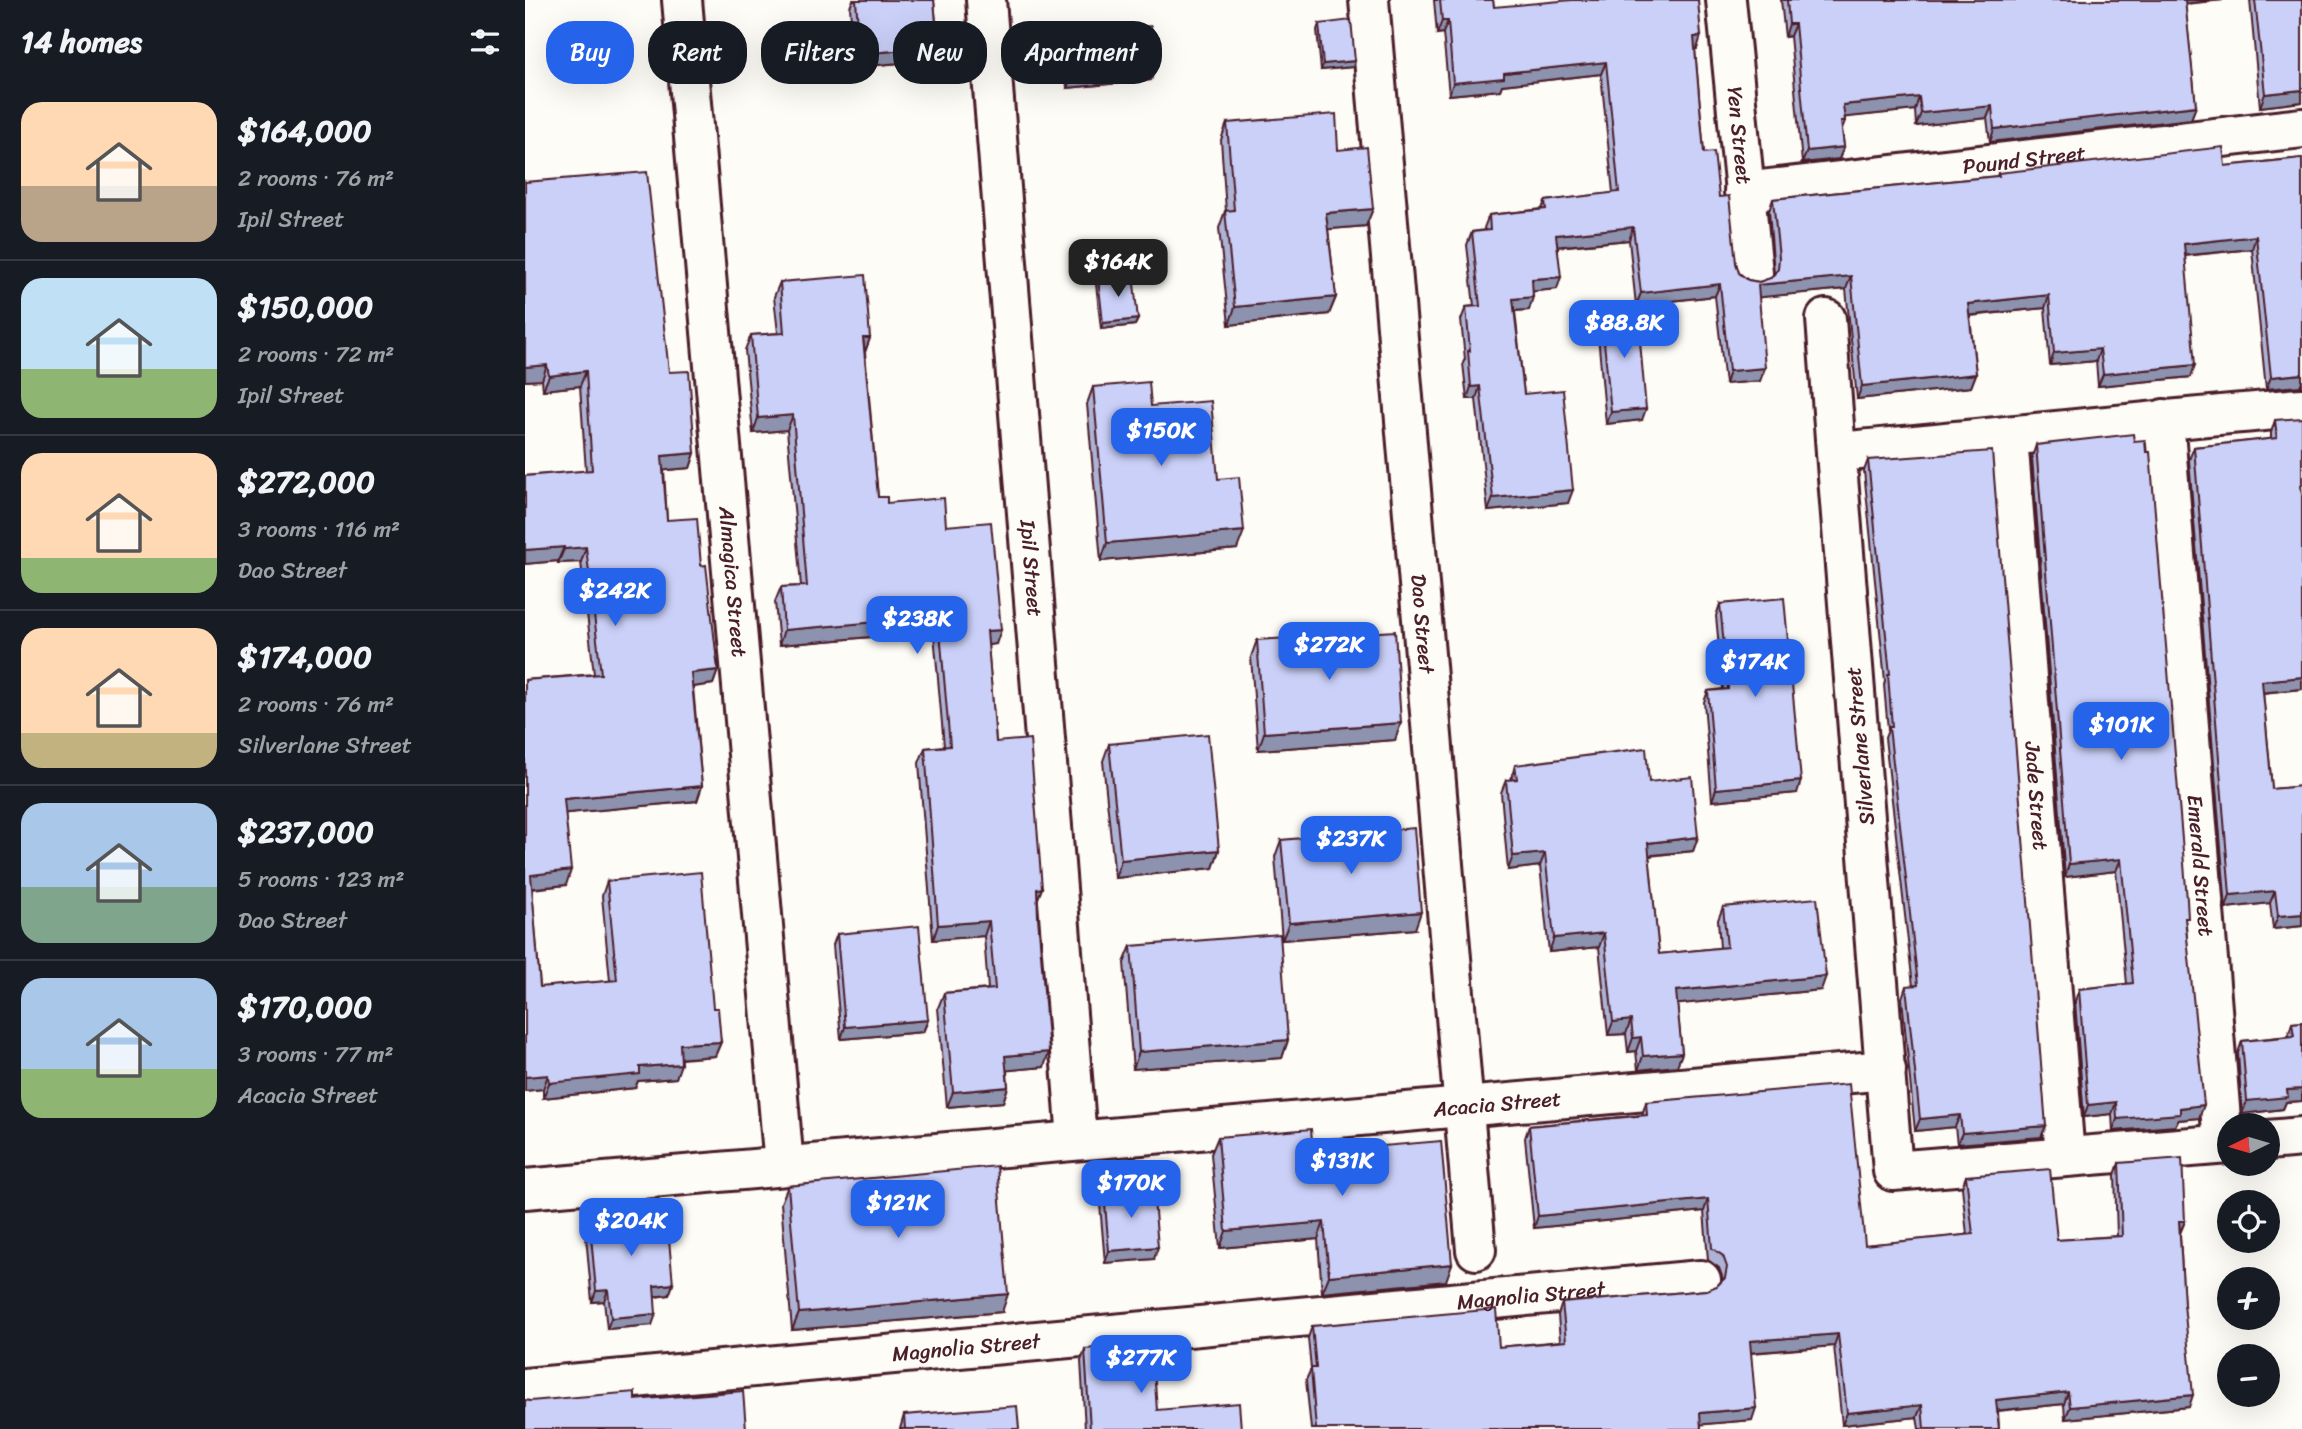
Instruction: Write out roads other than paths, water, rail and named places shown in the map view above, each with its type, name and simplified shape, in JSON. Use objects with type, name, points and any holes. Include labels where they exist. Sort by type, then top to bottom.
[{"type":"street","name":"Almagica Street","points":[[682,0],[784,1166]]},
{"type":"street","name":"Ipil Street","points":[[986,0],[1077,1139]]},
{"type":"street","name":"Dao Street","points":[[1369,0],[1476,1250]]},
{"type":"street","name":"Yen Street","points":[[1726,0],[1753,273]]},
{"type":"street","name":"Pound Street","points":[[1744,192],[2302,128]]},
{"type":"street","points":[[1826,319],[1836,452],[2302,408]]},
{"type":"street","name":"Emerald Street","points":[[2164,419],[2223,1113]]},
{"type":"street","name":"Jade Street","points":[[2008,437],[2065,1157]]},
{"type":"street","name":"Silverlane Street","points":[[1836,452],[1893,1171],[2217,1145]]},
{"type":"street","name":"Acacia Street","points":[[525,1189],[1886,1070]]},
{"type":"street","points":[[2280,1139],[2302,1137]]},
{"type":"street","name":"Magnolia Street","points":[[525,1388],[1701,1280]]}]
